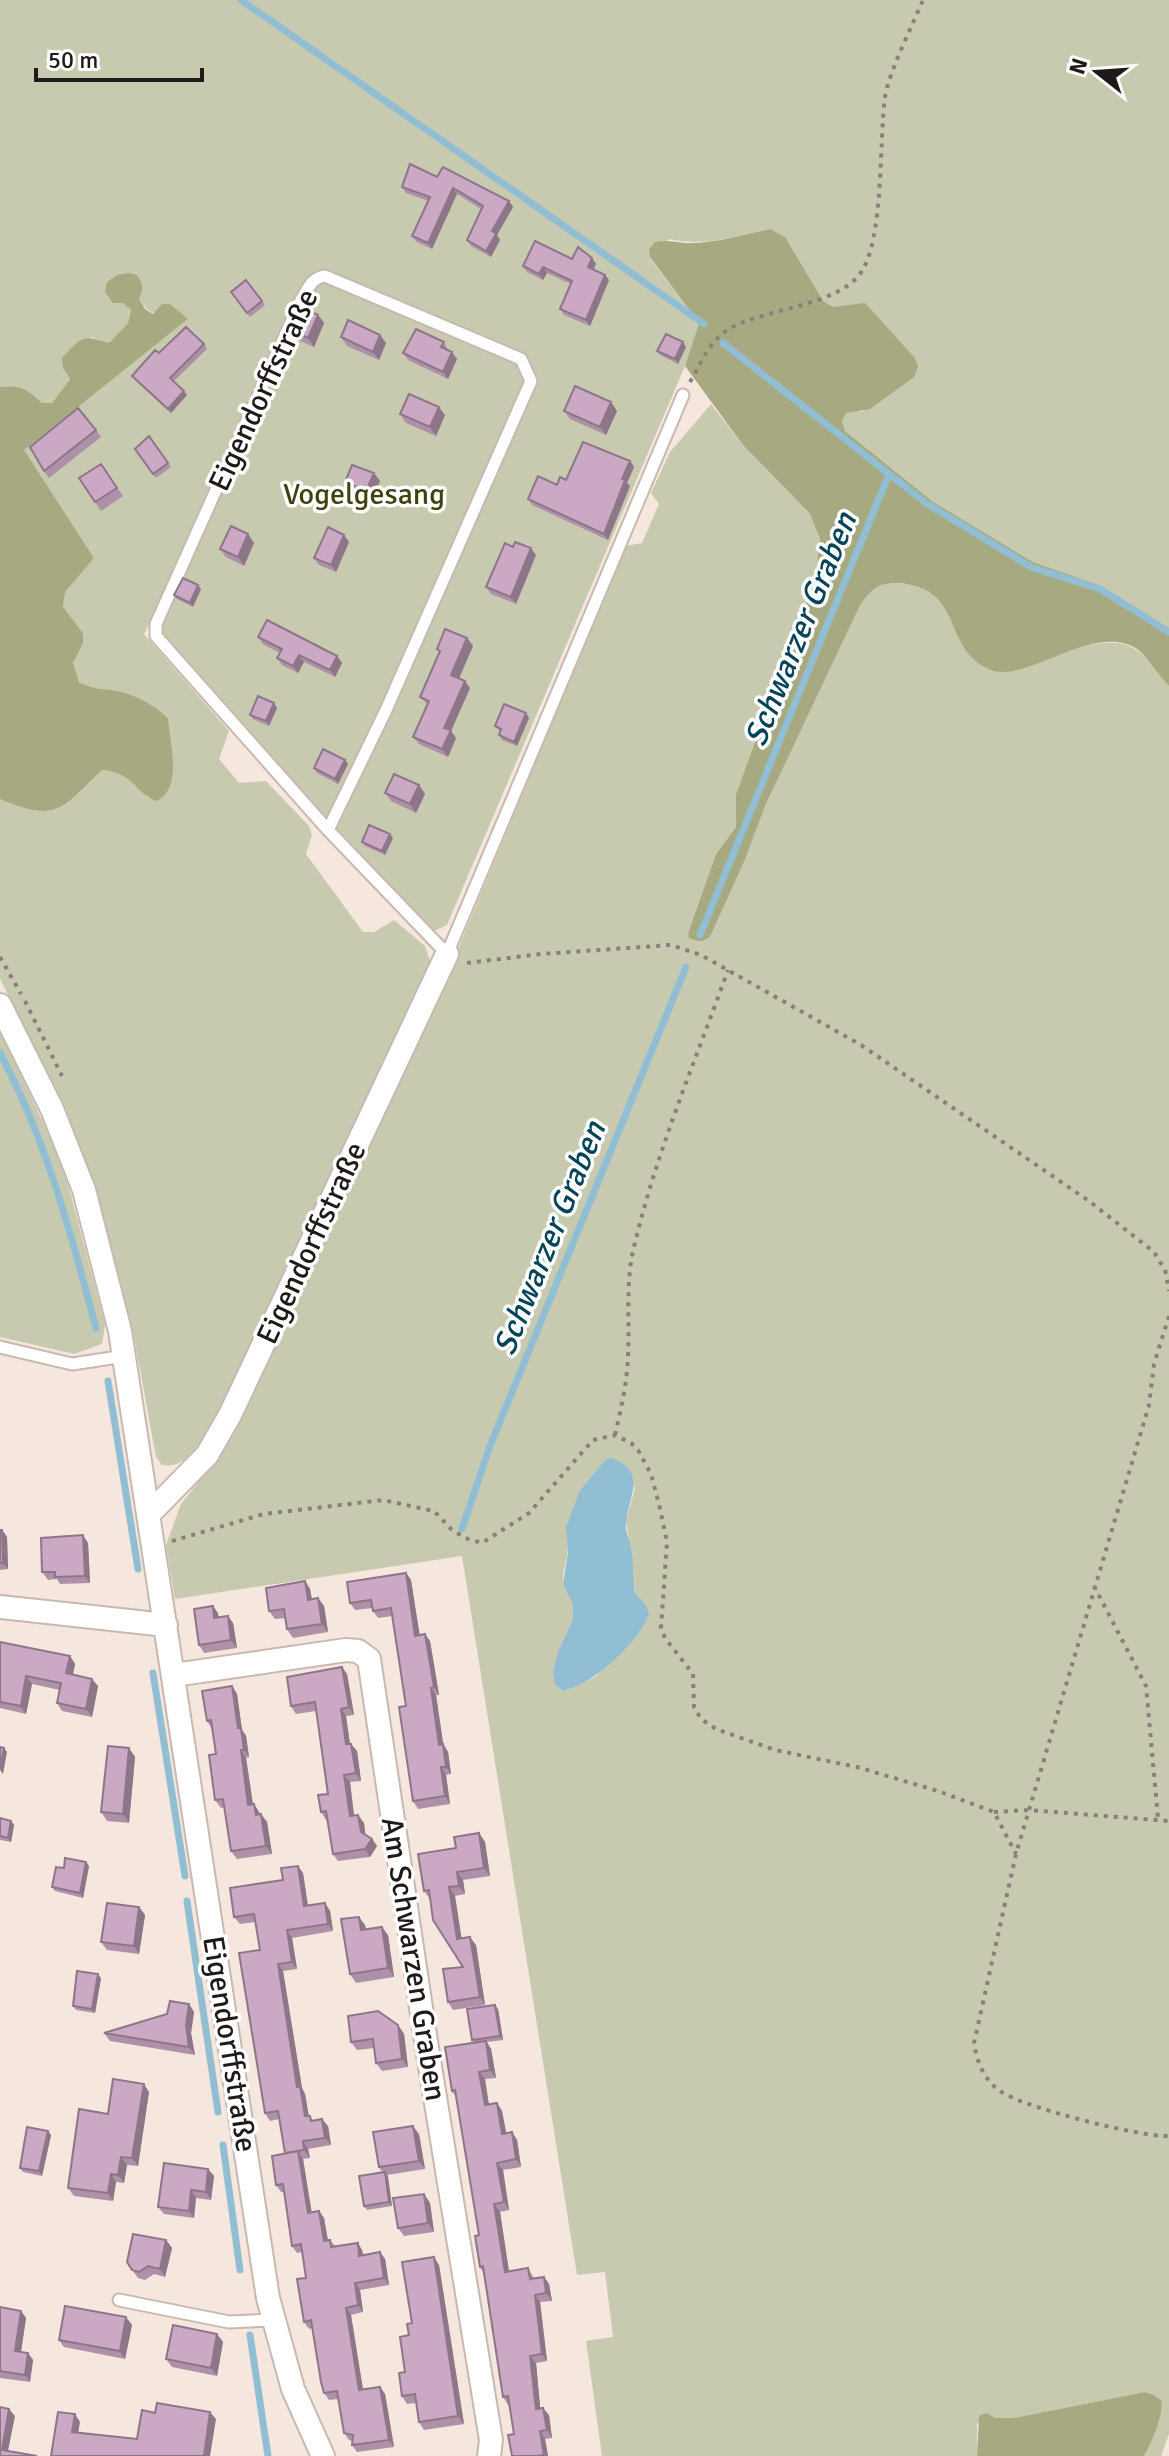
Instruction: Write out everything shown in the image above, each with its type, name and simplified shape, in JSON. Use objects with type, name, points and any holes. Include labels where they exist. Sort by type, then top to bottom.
[{"type":"street","name":"Eigendorffstraße","points":[[149,1514],[207,1455],[230,1415],[447,954]]},
{"type":"street","name":"Eigendorffstraße","points":[[0,1005],[52,1109],[84,1190],[125,1356],[272,2320],[293,2389],[323,2456]]},
{"type":"street","points":[[0,1607],[166,1625]]},
{"type":"street","name":"Am Schwarzen Graben","points":[[174,1675],[346,1650],[358,1651],[369,1659],[427,2048],[491,2440],[489,2456]]},
{"type":"lane","name":"Eigendorffstraße","points":[[328,830],[386,710],[531,381],[521,359],[325,276],[316,277],[301,300],[156,624],[156,636],[328,830],[447,954],[683,395]]},
{"type":"lane","points":[[0,1347],[72,1364],[125,1356]]},
{"type":"lane","points":[[119,2300],[229,2322],[272,2320]]},
{"type":"path","points":[[683,395],[711,344],[730,328],[824,297],[841,289],[861,273],[873,244],[886,93],[923,0]]},
{"type":"path","points":[[447,954],[462,964],[541,954],[671,945],[701,955],[861,1045],[1089,1201],[1154,1252],[1165,1270],[1169,1291]]},
{"type":"path","points":[[615,1435],[623,1403],[628,1358],[633,1250],[651,1184],[728,970]]},
{"type":"path","points":[[1169,1316],[1154,1364],[1149,1405],[1016,1854],[974,2043],[982,2070],[1002,2093],[1038,2109],[1169,2136]]},
{"type":"path","points":[[154,1546],[264,1514],[383,1500],[434,1511],[451,1529],[465,1538],[482,1543],[529,1513],[593,1440],[615,1435],[638,1450],[651,1474],[667,1542],[661,1628],[665,1638],[693,1674],[694,1707],[701,1719],[716,1729],[775,1750],[857,1767],[938,1791],[994,1812],[1028,1810],[1169,1821]]},
{"type":"path","points":[[1094,1586],[1146,1686],[1158,1818]]},
{"type":"path","points":[[994,1812],[1016,1854]]},
{"type":"green space","name":"Vogelgesang","points":[[0,0],[1169,0],[1169,628],[1099,585],[1033,562],[932,501],[845,431],[842,421],[846,413],[854,410],[863,412],[833,307],[823,301],[770,229],[707,241],[669,239],[650,258],[699,323],[685,366],[447,925],[434,931],[323,819],[150,622],[144,634],[229,731],[219,759],[239,783],[266,781],[309,826],[312,835],[306,854],[363,932],[374,932],[394,920],[425,946],[430,961],[211,1426],[191,1454],[171,1465],[162,1465],[156,1457],[134,1337],[96,1191],[64,1104],[0,979],[0,799],[35,810],[58,808],[78,794],[102,770],[128,779],[148,798],[118,691],[88,686],[74,673],[73,664],[83,633],[63,608],[64,592],[94,558],[23,450],[188,319],[154,313],[139,299],[123,303],[131,310],[128,323],[109,343],[91,337],[63,368],[70,379],[52,403],[42,403],[18,387],[0,387]]},
{"type":"green space","points":[[770,229],[785,237],[823,301],[833,307],[865,303],[915,358],[918,367],[914,377],[870,409],[846,413],[842,421],[845,431],[932,501],[1033,562],[1099,585],[1169,628],[1169,686],[1137,649],[1120,642],[1101,642],[1081,647],[1022,669],[1005,672],[991,670],[975,660],[965,648],[944,607],[934,596],[920,588],[899,583],[876,587],[860,605],[766,804],[710,937],[700,941],[689,938],[688,933],[716,854],[736,827],[736,794],[815,578],[820,539],[810,514],[743,445],[685,366],[699,323],[650,257],[649,249],[655,242],[703,242]]},
{"type":"green space","points":[[117,275],[137,275],[141,281],[139,299],[145,309],[153,314],[162,304],[170,304],[188,319],[24,450],[94,558],[65,592],[63,607],[83,633],[83,643],[73,663],[79,682],[130,695],[151,705],[168,719],[172,775],[170,786],[157,801],[121,775],[102,770],[78,794],[58,808],[34,810],[0,799],[0,387],[18,387],[42,403],[52,403],[70,379],[63,368],[62,358],[68,351],[87,338],[109,343],[128,323],[131,310],[123,303],[113,303],[105,292],[107,282]]},
{"type":"green space","points":[[711,404],[743,445],[810,514],[820,539],[815,578],[736,794],[736,827],[716,854],[688,933],[690,938],[705,941],[710,937],[766,804],[860,604],[870,591],[883,582],[920,585],[945,607],[961,642],[1016,669],[1093,644],[1123,644],[1140,652],[1169,686],[1169,2434],[1161,2456],[1144,2456],[1156,2430],[1162,2401],[1145,2392],[977,2423],[977,2456],[602,2456],[586,2341],[613,2337],[605,2272],[577,2275],[462,1556],[175,1599],[166,1545],[181,1504],[208,1470],[451,966],[625,546],[642,543],[659,504],[651,493],[670,452]],"holes":[[[605,1460],[635,1488],[626,1521],[635,1593],[645,1604],[634,1638],[595,1677],[567,1691],[558,1652],[573,1619],[573,1605],[563,1584],[563,1575],[580,1490]]]},
{"type":"green space","points":[[0,1029],[58,1155],[105,1325],[102,1344],[74,1354],[0,1337]]},
{"type":"green space","points":[[1145,2392],[1162,2401],[1156,2430],[1144,2456],[977,2456],[979,2416],[987,2413],[995,2418],[1013,2418]]},
{"type":"water","points":[[610,1458],[622,1463],[633,1477],[626,1529],[632,1554],[635,1593],[649,1613],[626,1649],[588,1680],[564,1691],[555,1684],[553,1672],[573,1619],[573,1605],[563,1584],[568,1552],[566,1527],[580,1490]]},
{"type":"building","points":[[410,164],[437,177],[443,167],[509,201],[492,231],[496,234],[486,251],[467,240],[483,206],[453,188],[428,243],[412,236],[430,197],[402,187]]},
{"type":"building","points":[[535,241],[572,259],[578,247],[592,258],[588,267],[605,275],[586,320],[560,309],[572,281],[543,267],[539,274],[523,266]]},
{"type":"building","points":[[246,280],[262,301],[247,313],[231,292]]},
{"type":"building","points":[[298,306],[318,315],[308,338],[287,329]]},
{"type":"building","points":[[348,320],[380,335],[373,352],[341,337]]},
{"type":"building","points":[[186,327],[204,344],[170,378],[184,391],[168,409],[132,376],[155,350],[159,353]]},
{"type":"building","points":[[416,329],[444,342],[441,347],[452,352],[443,372],[403,353]]},
{"type":"building","points":[[666,334],[683,342],[675,359],[657,351]]},
{"type":"building","points":[[575,386],[611,402],[600,427],[564,411]]},
{"type":"building","points":[[409,394],[439,407],[430,427],[400,414]]},
{"type":"building","points":[[78,408],[96,430],[44,471],[30,447]]},
{"type":"building","points":[[149,436],[168,463],[153,474],[135,449]]},
{"type":"building","points":[[583,442],[630,461],[604,534],[528,499],[538,476],[557,485],[560,477],[566,480]]},
{"type":"building","points":[[101,464],[117,488],[95,502],[79,478]]},
{"type":"building","points":[[352,465],[374,473],[366,491],[345,482]]},
{"type":"building","points":[[231,526],[248,534],[238,557],[220,549]]},
{"type":"building","points":[[328,527],[344,535],[331,565],[314,558]]},
{"type":"building","points":[[515,542],[531,548],[511,597],[486,587],[505,543],[513,547]]},
{"type":"building","points":[[183,578],[198,585],[190,603],[174,595]]},
{"type":"building","points":[[267,620],[337,656],[330,670],[299,655],[293,666],[277,658],[282,649],[258,637]]},
{"type":"building","points":[[445,629],[467,638],[451,675],[465,681],[444,728],[451,730],[442,749],[413,737],[429,701],[420,697],[440,651],[437,649]]},
{"type":"building","points":[[258,696],[274,703],[266,721],[250,715]]},
{"type":"building","points":[[504,704],[526,713],[514,742],[499,735],[501,729],[495,726]]},
{"type":"building","points":[[323,749],[345,760],[335,779],[314,768]]},
{"type":"building","points":[[394,774],[419,785],[410,804],[385,793]]},
{"type":"building","points":[[369,825],[390,834],[382,851],[362,842]]},
{"type":"building","points":[[2,1530],[3,1563],[0,1563]]},
{"type":"building","points":[[83,1535],[85,1576],[55,1577],[55,1572],[42,1572],[41,1538]]},
{"type":"building","points":[[406,1573],[415,1636],[425,1634],[439,1745],[443,1744],[446,1767],[441,1767],[445,1796],[413,1801],[399,1707],[406,1706],[391,1608],[373,1611],[371,1600],[350,1603],[347,1582]]},
{"type":"building","points":[[305,1581],[308,1600],[318,1598],[322,1624],[287,1629],[284,1609],[269,1611],[266,1588]]},
{"type":"building","points":[[213,1606],[214,1618],[228,1616],[231,1640],[199,1645],[194,1609]]},
{"type":"building","points":[[0,1642],[70,1656],[66,1673],[92,1679],[86,1709],[57,1703],[61,1683],[26,1676],[21,1706],[0,1702]]},
{"type":"building","points":[[342,1667],[349,1707],[341,1709],[346,1744],[351,1744],[356,1773],[344,1775],[350,1816],[358,1815],[361,1832],[372,1839],[365,1849],[333,1854],[326,1811],[321,1812],[318,1795],[328,1794],[315,1702],[291,1706],[287,1677]]},
{"type":"building","points":[[232,1686],[244,1750],[241,1750],[248,1805],[254,1804],[256,1815],[261,1814],[266,1846],[231,1851],[223,1799],[215,1800],[209,1755],[216,1754],[211,1720],[207,1721],[202,1691]]},
{"type":"building","points":[[108,1746],[129,1748],[123,1814],[101,1812]]},
{"type":"building","points":[[0,1747],[4,1748],[0,1769]]},
{"type":"building","points":[[0,1818],[11,1821],[8,1838],[0,1836]]},
{"type":"building","points":[[479,1833],[484,1868],[457,1872],[459,1886],[449,1887],[457,1939],[470,1937],[480,1997],[448,2002],[443,1969],[463,1967],[433,1920],[429,1890],[424,1891],[418,1854],[456,1848],[454,1837]]},
{"type":"building","points":[[65,1858],[86,1862],[80,1893],[52,1887],[56,1867],[64,1868]]},
{"type":"building","points":[[298,1866],[304,1906],[325,1903],[328,1924],[287,1930],[292,1962],[278,1964],[297,2087],[300,2086],[305,2116],[310,2116],[311,2121],[322,2119],[325,2138],[303,2141],[304,2150],[285,2153],[278,2111],[265,2113],[239,1953],[260,1950],[254,1914],[234,1917],[230,1888],[283,1880],[281,1868]]},
{"type":"building","points":[[107,1903],[139,1907],[134,1946],[101,1942]]},
{"type":"building","points":[[359,1917],[361,1930],[382,1927],[388,1968],[350,1974],[341,1919]]},
{"type":"building","points":[[77,1971],[98,1974],[92,2009],[73,2006]]},
{"type":"building","points":[[170,2001],[189,2004],[186,2025],[189,2047],[104,2033],[167,2014]]},
{"type":"building","points":[[495,2005],[500,2036],[472,2040],[467,2009]]},
{"type":"building","points":[[378,2011],[398,2025],[402,2059],[376,2063],[373,2039],[351,2042],[348,2016]]},
{"type":"building","points":[[486,2041],[490,2070],[479,2072],[485,2105],[497,2103],[502,2134],[512,2132],[516,2159],[497,2163],[504,2202],[494,2204],[505,2272],[528,2268],[530,2279],[544,2277],[546,2293],[535,2295],[542,2354],[530,2356],[536,2409],[543,2408],[547,2430],[540,2431],[544,2455],[537,2456],[512,2456],[508,2435],[514,2434],[508,2396],[503,2397],[483,2266],[480,2267],[475,2236],[479,2235],[455,2090],[452,2091],[445,2047]]},
{"type":"building","points":[[113,2079],[144,2084],[132,2158],[121,2157],[118,2175],[111,2174],[108,2193],[68,2188],[79,2109],[108,2114]]},
{"type":"building","points":[[413,2126],[419,2161],[379,2167],[373,2132]]},
{"type":"building","points":[[27,2127],[48,2131],[39,2171],[20,2168]]},
{"type":"building","points":[[298,2151],[308,2213],[319,2211],[324,2241],[330,2240],[331,2247],[358,2243],[359,2256],[380,2252],[384,2278],[355,2283],[358,2305],[346,2308],[359,2390],[380,2387],[389,2440],[352,2445],[353,2435],[344,2433],[337,2391],[324,2393],[311,2320],[304,2322],[297,2279],[306,2278],[301,2244],[292,2246],[283,2184],[276,2185],[272,2156]]},
{"type":"building","points":[[164,2163],[208,2169],[206,2192],[191,2190],[189,2211],[158,2207]]},
{"type":"building","points":[[385,2172],[389,2202],[364,2206],[359,2176]]},
{"type":"building","points":[[424,2194],[428,2223],[398,2228],[393,2198]]},
{"type":"building","points":[[133,2234],[166,2240],[160,2269],[148,2266],[139,2272],[132,2270],[127,2262]]},
{"type":"building","points":[[434,2257],[458,2416],[419,2422],[415,2394],[402,2396],[399,2373],[405,2372],[400,2337],[409,2335],[407,2324],[412,2323],[402,2262]]},
{"type":"building","points":[[65,2306],[126,2317],[120,2351],[59,2340]]},
{"type":"building","points":[[0,2307],[21,2311],[15,2351],[28,2353],[25,2375],[0,2371]]},
{"type":"building","points":[[173,2325],[217,2334],[211,2368],[166,2359]]},
{"type":"building","points":[[157,2403],[210,2412],[204,2456],[51,2456],[58,2412],[75,2414],[72,2432],[137,2439],[142,2410],[155,2413]]},
{"type":"building","points":[[0,2407],[9,2409],[2,2450],[37,2456],[0,2456]]},
{"type":"waterway","points":[[241,0],[704,324]]},
{"type":"waterway","name":"Schwarzer Graben","points":[[723,343],[926,503],[1031,567],[1100,589],[1169,632]]},
{"type":"waterway","name":"Schwarzer Graben","points":[[700,935],[889,474]]},
{"type":"waterway","name":"Schwarzer Graben","points":[[462,1529],[490,1446],[686,967]]},
{"type":"waterway","points":[[0,1053],[44,1153],[96,1328]]},
{"type":"waterway","points":[[108,1381],[138,1569]]},
{"type":"waterway","points":[[153,1673],[185,1876]]},
{"type":"waterway","points":[[187,1901],[218,2112]]},
{"type":"waterway","points":[[223,2145],[240,2270]]},
{"type":"waterway","points":[[250,2335],[268,2456]]}]
